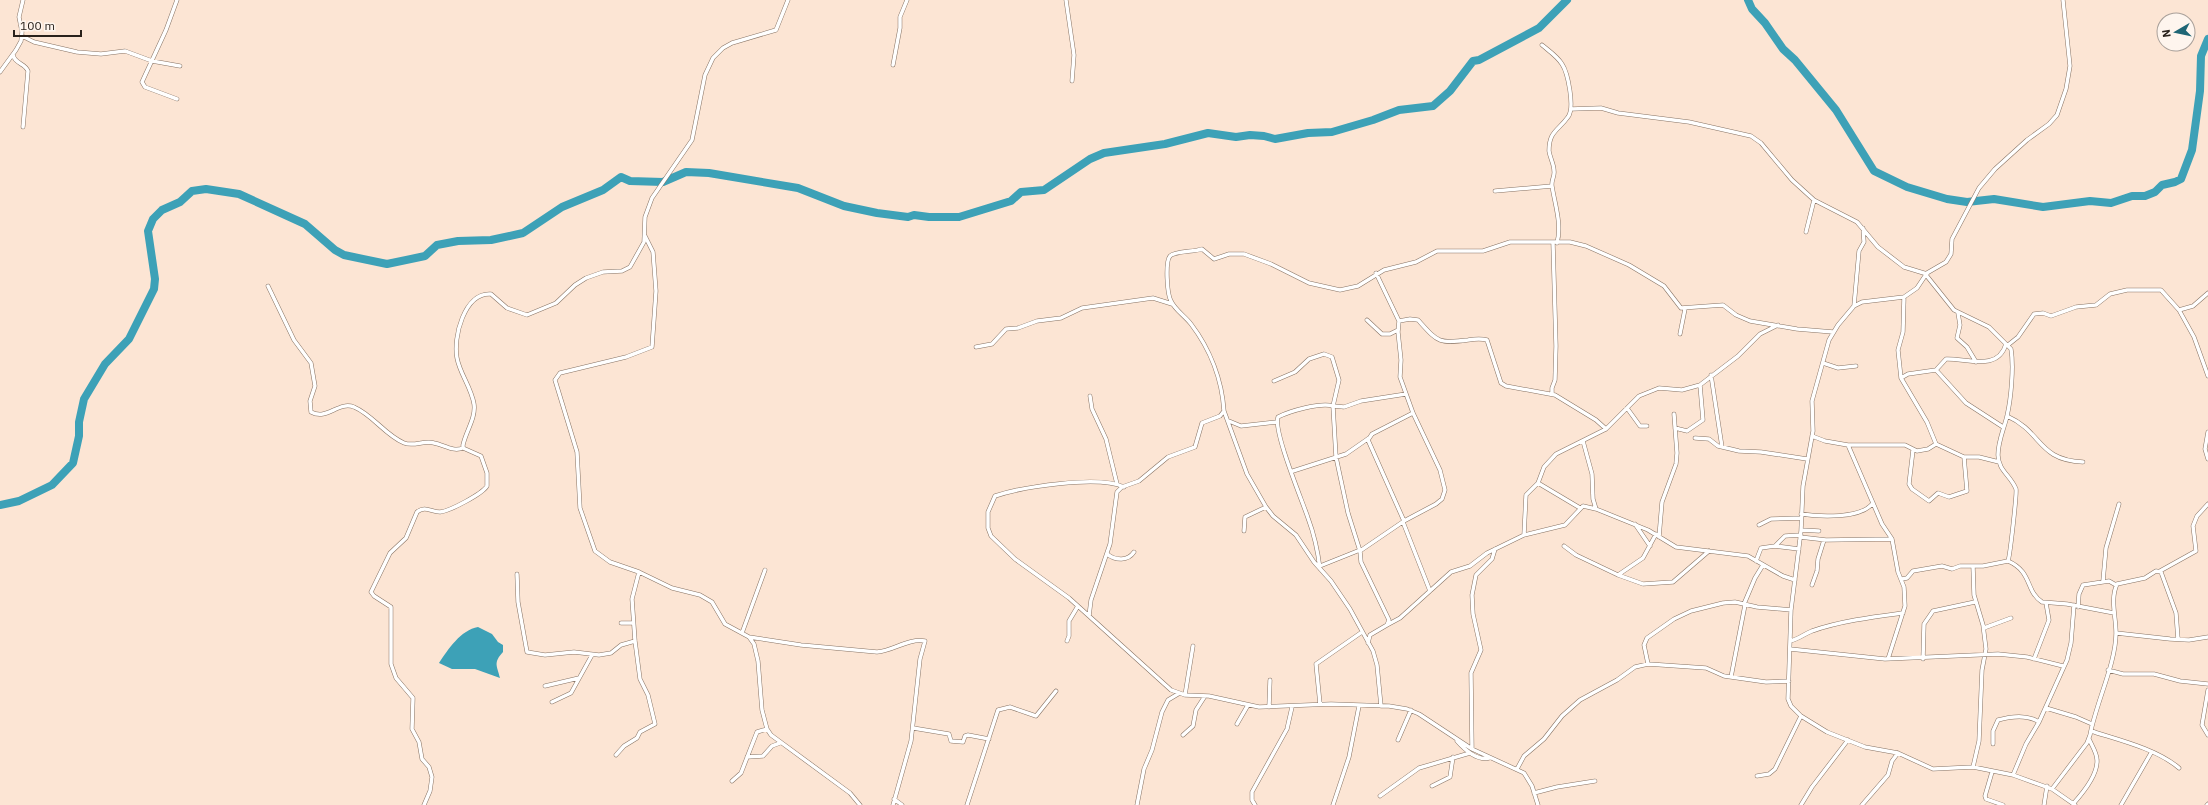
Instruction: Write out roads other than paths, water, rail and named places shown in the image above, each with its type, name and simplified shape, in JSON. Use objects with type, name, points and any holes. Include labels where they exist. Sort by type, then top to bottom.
[{"type":"street","points":[[0,72],[13,55],[22,36],[18,16],[23,0]]},
{"type":"street","points":[[177,0],[166,30],[144,76],[143,85],[177,99]]},
{"type":"street","points":[[463,448],[464,440],[474,413],[474,404],[460,370],[456,350],[461,318],[471,303],[484,295],[490,294],[506,308],[521,315],[537,312],[556,303],[586,278],[603,272],[626,269],[641,247],[645,236],[645,218],[652,198],[692,140],[705,75],[713,58],[723,48],[732,43],[776,30],[788,0]]},
{"type":"street","points":[[893,65],[900,28],[900,17],[907,0]]},
{"type":"street","points":[[1066,0],[1074,55],[1072,81]]},
{"type":"street","points":[[2063,0],[2070,66],[2066,89],[2060,109],[2050,124],[2027,140],[1995,169],[1979,188],[1952,239],[1949,258],[1926,275],[1917,288],[1904,297],[1862,302],[1854,306],[1833,332],[1824,352],[1823,363],[1812,401],[1812,436],[1803,486],[1801,530],[1796,580],[1791,610],[1788,699],[1791,706],[1801,716],[1828,732],[1865,747],[1898,753],[1933,769],[1973,767],[2013,775],[2047,786],[2074,804],[2083,793],[2097,762],[2097,756],[2089,739]]},
{"type":"street","points":[[22,36],[34,42],[77,52],[109,54],[125,51],[152,61],[180,66]]},
{"type":"street","points":[[1542,44],[1563,66],[1568,80],[1571,109],[1569,116],[1557,127],[1550,137],[1549,154],[1554,172],[1552,186],[1555,195],[1559,226],[1555,243],[1556,355],[1555,380],[1552,388],[1552,394]]},
{"type":"street","points":[[13,55],[16,61],[27,68],[28,71],[23,127]]},
{"type":"street","points":[[1571,109],[1601,108],[1618,113],[1689,122],[1752,136],[1761,143],[1792,180],[1814,200],[1851,218],[1863,227],[1878,247],[1904,267],[1926,275],[1958,313],[1989,327],[2007,344],[2012,354],[2007,416],[1998,446],[1999,462],[2002,470],[2013,483],[2017,495],[2008,561]]},
{"type":"street","points":[[1495,191],[1552,186]]},
{"type":"street","points":[[1806,232],[1814,200]]},
{"type":"street","points":[[1854,306],[1859,251],[1864,242],[1863,227]]},
{"type":"street","points":[[645,236],[653,252],[656,291],[652,347],[626,357],[560,373],[555,380],[577,452],[580,508],[595,552],[610,562],[639,572],[672,588],[707,598],[715,604],[725,624],[749,637],[808,646],[877,652],[889,650],[916,641],[925,641],[920,655],[913,728],[908,756],[892,805]]},
{"type":"street","points":[[1172,304],[1168,290],[1168,265],[1171,256],[1179,252],[1196,252],[1202,249],[1214,259],[1229,254],[1244,254],[1271,264],[1309,283],[1340,290],[1358,286],[1376,273],[1416,262],[1437,251],[1483,251],[1510,242],[1574,242],[1629,265],[1664,286],[1678,305],[1685,308],[1722,305],[1742,318],[1779,324],[1798,329],[1833,332]]},
{"type":"street","points":[[1320,568],[1360,551],[1403,522],[1436,504],[1442,499],[1445,490],[1440,470],[1413,413],[1400,377],[1401,360],[1398,330],[1400,321],[1376,273]]},
{"type":"street","points":[[268,286],[294,340],[311,362],[315,386],[310,401],[311,412],[317,415],[324,415],[344,406],[352,406],[362,411],[404,443],[428,442],[453,449],[463,448],[481,456],[486,468],[487,486],[474,496],[443,511],[424,509],[417,512],[406,538],[390,553],[371,592],[374,596],[391,608],[391,664],[396,678],[413,698],[412,729],[419,742],[422,759],[431,774],[430,791],[424,805]]},
{"type":"street","points":[[1901,378],[1908,374],[1936,370],[1946,359],[1976,362],[1995,358],[2003,352],[2007,344],[2018,337],[2034,314],[2043,313],[2051,316],[2076,307],[2096,305],[2110,294],[2127,290],[2162,290],[2179,310],[2194,337],[2208,376]]},
{"type":"street","points":[[2179,310],[2193,306],[2208,293]]},
{"type":"street","points":[[1904,297],[1903,332],[1898,350],[1901,378],[1927,422],[1936,444],[1964,457],[1979,457],[1999,462]]},
{"type":"street","points":[[976,347],[992,344],[1006,329],[1018,328],[1037,321],[1061,318],[1082,308],[1153,298],[1172,304],[1190,322],[1210,355],[1222,396],[1224,411],[1229,421],[1241,459],[1266,507],[1278,522],[1296,535],[1342,597],[1373,651],[1377,665],[1381,706]]},
{"type":"street","points":[[1680,334],[1685,308]]},
{"type":"street","points":[[1958,313],[1960,324],[1957,338],[1967,347],[1976,362]]},
{"type":"street","points":[[1400,321],[1410,319],[1418,320],[1425,330],[1438,341],[1445,343],[1476,339],[1487,340],[1501,383],[1506,386],[1552,394],[1596,420],[1606,429]]},
{"type":"street","points":[[1367,320],[1382,334],[1390,334],[1398,330]]},
{"type":"street","points":[[1524,535],[1526,495],[1538,483],[1544,467],[1556,454],[1606,429],[1638,396],[1653,390],[1664,388],[1682,390],[1700,385],[1711,375],[1738,356],[1760,334],[1779,324]]},
{"type":"street","points":[[1274,381],[1295,372],[1313,357],[1328,354],[1332,357],[1339,380],[1333,406],[1336,457],[1348,513],[1360,551],[1361,562],[1388,617],[1387,625]]},
{"type":"street","points":[[1823,363],[1838,368],[1856,366]]},
{"type":"street","points":[[1936,370],[1966,403],[2003,427]]},
{"type":"street","points":[[1711,375],[1722,447]]},
{"type":"street","points":[[1675,428],[1687,431],[1703,420],[1700,385]]},
{"type":"street","points":[[1320,568],[1309,519],[1293,471],[1283,448],[1277,422],[1278,417],[1324,404],[1344,407],[1362,401],[1406,394]]},
{"type":"street","points":[[1090,396],[1092,409],[1106,439],[1117,484]]},
{"type":"street","points":[[1628,408],[1639,424],[1647,426]]},
{"type":"street","points":[[1089,616],[1089,607],[1107,554],[1115,516],[1117,492],[1124,487],[1139,481],[1168,457],[1196,447],[1202,423],[1220,416],[1224,411]]},
{"type":"street","points":[[1293,471],[1346,454],[1389,424],[1413,413]]},
{"type":"street","points":[[1618,575],[1643,558],[1658,536],[1662,502],[1676,464],[1678,453],[1674,414]]},
{"type":"street","points":[[2007,416],[2028,429],[2048,452],[2056,457],[2066,461],[2083,462]]},
{"type":"street","points":[[1229,421],[1241,426],[1277,422]]},
{"type":"street","points":[[2208,432],[2205,449],[2208,459]]},
{"type":"street","points":[[1812,436],[1825,441],[1848,445],[1905,445],[1913,450],[1922,450],[1936,444]]},
{"type":"street","points":[[1369,438],[1370,446],[1403,522],[1430,592]]},
{"type":"street","points":[[1695,438],[1708,439],[1715,445],[1739,451],[1761,452],[1808,459]]},
{"type":"street","points":[[1583,441],[1592,474],[1593,499],[1596,510]]},
{"type":"street","points":[[1848,445],[1873,503],[1892,539],[1898,572],[1902,579],[1905,601],[1903,613],[1888,659]]},
{"type":"street","points":[[1913,450],[1909,484],[1912,489],[1929,501],[1938,493],[1949,497],[1967,491],[1964,457]]},
{"type":"street","points":[[1124,487],[1117,484],[1103,482],[1035,486],[994,496],[990,504],[988,522],[991,536],[1015,559],[1078,606],[1166,687],[1185,695],[1204,696],[1248,705],[1269,707],[1292,707],[1320,704],[1381,706],[1411,710],[1456,739],[1471,751],[1517,769],[1526,775],[1538,805]]},
{"type":"street","points":[[1538,483],[1580,508]]},
{"type":"street","points":[[1368,643],[1370,635],[1373,631],[1400,618],[1448,574],[1470,566],[1495,549],[1524,535],[1564,525],[1580,508],[1587,505],[1593,499]]},
{"type":"street","points":[[1759,525],[1771,519],[1861,513],[1868,510],[1873,503]]},
{"type":"street","points":[[2103,581],[2106,548],[2119,504]]},
{"type":"street","points":[[2116,585],[2120,582],[2140,579],[2156,571],[2160,571],[2196,551],[2193,526],[2198,516],[2208,504]]},
{"type":"street","points":[[1587,505],[1596,510],[1635,524],[1676,547],[1738,554],[1756,561],[1783,576],[1796,580]]},
{"type":"street","points":[[1244,531],[1245,517],[1266,507]]},
{"type":"street","points":[[1635,524],[1650,546]]},
{"type":"street","points":[[1801,530],[1819,532]]},
{"type":"street","points":[[1775,546],[1784,537],[1800,536],[1824,540],[1892,539]]},
{"type":"street","points":[[1812,585],[1817,571],[1818,559],[1824,540]]},
{"type":"street","points":[[1564,546],[1576,555],[1618,575],[1643,584],[1673,582],[1709,551]]},
{"type":"street","points":[[1756,561],[1761,548],[1775,546],[1799,549]]},
{"type":"street","points":[[1471,751],[1471,673],[1481,650],[1472,608],[1472,594],[1476,575],[1492,559],[1495,549]]},
{"type":"street","points":[[1107,554],[1114,558],[1123,559],[1132,556],[1134,552]]},
{"type":"street","points":[[1902,579],[1907,578],[1913,570],[1922,570],[1942,566],[1952,569],[1960,566],[1973,566],[2008,561],[2024,572],[2036,597],[2042,602],[2076,606],[2114,614]]},
{"type":"street","points":[[1731,677],[1744,604],[1755,578],[1763,565]]},
{"type":"street","points":[[1973,566],[1975,602],[1984,628],[1985,654],[1982,670],[1979,741],[1973,767]]},
{"type":"street","points":[[742,633],[765,570]]},
{"type":"street","points":[[2160,571],[2176,613],[2178,639]]},
{"type":"street","points":[[616,755],[626,744],[637,738],[640,732],[655,724],[648,695],[640,679],[633,623],[632,599],[639,572]]},
{"type":"street","points":[[517,574],[518,602],[527,652],[545,655],[574,652],[592,655],[611,653],[621,645],[635,641]]},
{"type":"street","points":[[2013,775],[2026,744],[2046,708],[2063,666],[2067,660],[2076,606],[2083,585],[2103,581],[2112,581],[2116,585]]},
{"type":"street","points":[[2052,789],[2089,739],[2108,670],[2116,633],[2114,614],[2116,585]]},
{"type":"street","points":[[1648,664],[1644,652],[1645,642],[1674,619],[1691,611],[1723,603],[1735,602],[1791,610]]},
{"type":"street","points":[[1923,659],[1924,624],[1933,611],[1975,602]]},
{"type":"street","points":[[2034,659],[2049,620],[2046,603]]},
{"type":"street","points":[[1067,641],[1069,636],[1069,621],[1078,606]]},
{"type":"street","points":[[1790,641],[1800,639],[1813,631],[1835,625],[1873,617],[1903,613]]},
{"type":"street","points":[[1984,628],[2011,618]]},
{"type":"street","points":[[621,623],[633,623]]},
{"type":"street","points":[[1320,704],[1316,664],[1362,632]]},
{"type":"street","points":[[2116,633],[2178,639],[2208,637]]},
{"type":"street","points":[[749,637],[757,651],[760,698],[767,729],[780,743],[830,778],[856,799],[860,805]]},
{"type":"street","points":[[1185,695],[1193,646]]},
{"type":"street","points":[[1790,649],[1888,659],[1923,659],[1985,654],[2034,659],[2063,666]]},
{"type":"street","points":[[552,702],[571,693],[592,655]]},
{"type":"street","points":[[1517,769],[1524,756],[1544,740],[1555,723],[1580,700],[1617,680],[1632,668],[1648,664],[1706,668],[1716,674],[1731,677],[1766,682],[1789,682]]},
{"type":"street","points":[[2108,670],[2123,674],[2154,674],[2180,681],[2208,684]]},
{"type":"street","points":[[545,686],[579,678]]},
{"type":"street","points":[[1269,707],[1270,680]]},
{"type":"street","points":[[2208,690],[2202,725],[2208,735]]},
{"type":"street","points":[[967,805],[999,709],[1010,707],[1036,716],[1056,692]]},
{"type":"street","points":[[1138,805],[1144,769],[1152,750],[1162,712],[1168,700],[1179,693]]},
{"type":"street","points":[[1183,735],[1193,726],[1196,710],[1204,696]]},
{"type":"street","points":[[1237,724],[1248,705]]},
{"type":"street","points":[[1333,805],[1349,757],[1359,706]]},
{"type":"street","points":[[1255,805],[1252,800],[1252,792],[1285,734],[1292,707]]},
{"type":"street","points":[[2046,708],[2076,717],[2092,724]]},
{"type":"street","points":[[1398,740],[1411,710]]},
{"type":"street","points":[[1757,776],[1770,774],[1775,769],[1801,716]]},
{"type":"street","points":[[1993,744],[1993,731],[1998,720],[2023,717],[2033,718],[2039,722]]},
{"type":"street","points":[[913,728],[949,734],[951,741],[959,743],[963,742],[964,736],[968,734],[989,739]]},
{"type":"street","points":[[732,781],[741,773],[757,732],[767,729]]},
{"type":"street","points":[[2091,731],[2151,752],[2172,762],[2179,768]]},
{"type":"street","points":[[1808,805],[1802,803],[1812,787],[1848,740]]},
{"type":"street","points":[[747,757],[763,756],[772,746],[780,743]]},
{"type":"street","points":[[1380,796],[1414,771],[1471,751]]},
{"type":"street","points":[[2121,805],[2151,752]]},
{"type":"street","points":[[1862,805],[1888,776],[1892,761],[1898,753]]},
{"type":"street","points":[[1432,786],[1450,777],[1453,757]]},
{"type":"street","points":[[1992,772],[1985,796],[1986,800],[2003,805]]},
{"type":"street","points":[[1534,793],[1557,787],[1595,781]]},
{"type":"street","points":[[2044,805],[2047,786]]},
{"type":"street","points":[[853,805],[856,799]]},
{"type":"street","points":[[894,799],[902,805]]},
{"type":"water","points":[[478,627],[492,634],[498,642],[503,645],[503,652],[497,662],[500,678],[475,669],[452,669],[439,663],[451,646],[461,636]]},
{"type":"waterway","points":[[0,505],[19,501],[52,485],[73,463],[79,436],[79,422],[84,399],[105,364],[129,339],[154,289],[155,279],[148,231],[153,219],[162,210],[180,202],[192,191],[206,189],[239,194],[305,224],[335,250],[344,255],[387,264],[425,256],[437,245],[458,241],[491,240],[523,233],[562,207],[603,190],[621,177],[630,181],[663,182],[686,172],[709,173],[798,188],[844,206],[877,213],[908,217],[914,215],[929,217],[959,217],[1011,201],[1021,192],[1044,190],[1090,159],[1104,153],[1165,144],[1208,133],[1236,137],[1250,135],[1264,136],[1275,139],[1308,133],[1332,132],[1373,120],[1399,110],[1433,106],[1450,91],[1473,61],[1479,60],[1539,28],[1567,0]]},
{"type":"waterway","points":[[1748,0],[1752,9],[1765,23],[1783,49],[1795,60],[1836,110],[1874,171],[1907,187],[1947,199],[1967,202],[1994,199],[2043,207],[2090,201],[2111,203],[2132,196],[2145,196],[2155,192],[2162,185],[2181,179],[2192,150],[2200,91],[2201,56],[2208,39]]}]
